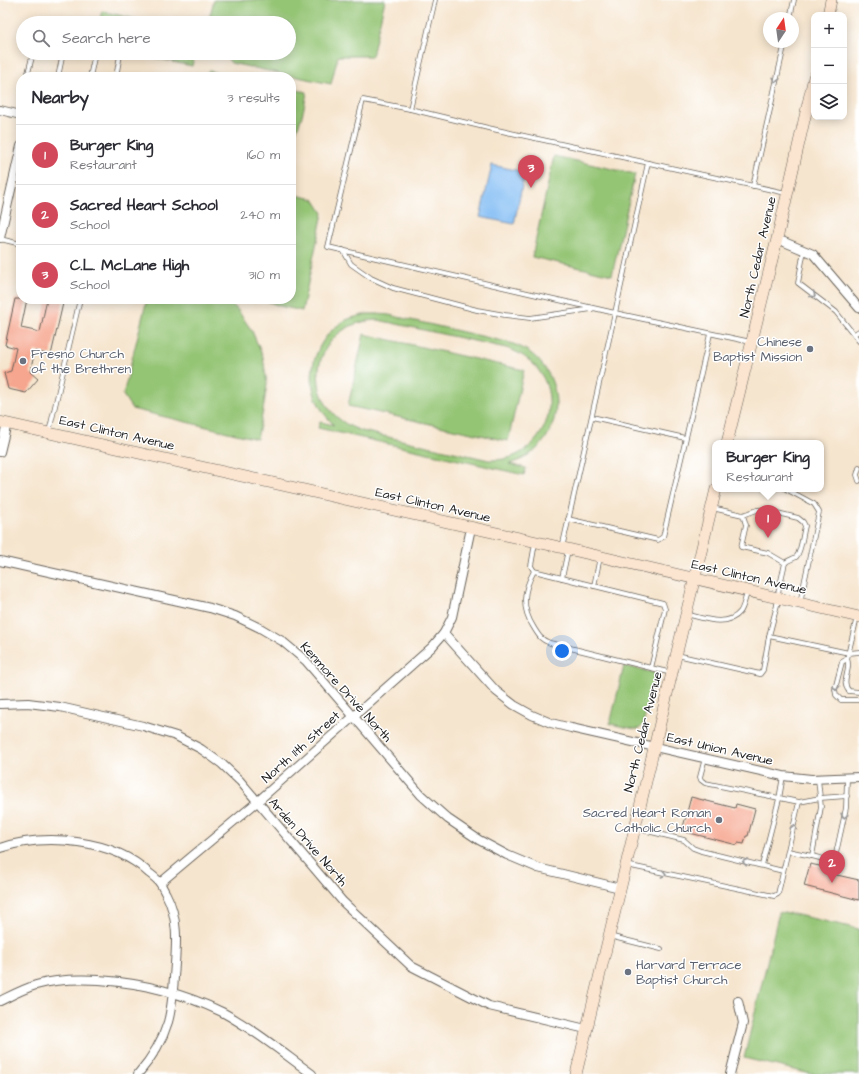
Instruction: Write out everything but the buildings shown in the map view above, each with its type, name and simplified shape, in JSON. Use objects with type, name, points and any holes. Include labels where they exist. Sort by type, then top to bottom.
[{"type":"main road","points":[[829,12],[831,0]]},
{"type":"main road","name":"North Cedar Avenue","points":[[728,440],[788,194],[812,84]]},
{"type":"main road","name":"East Clinton Avenue","points":[[3,422],[694,578],[858,617]]},
{"type":"main road","name":"North Cedar Avenue","points":[[576,1074],[715,492]]},
{"type":"street","points":[[0,110],[16,114]]},
{"type":"street","points":[[0,239],[16,168]]},
{"type":"street","points":[[777,239],[813,254],[859,308]]},
{"type":"street","points":[[0,452],[3,422]]},
{"type":"street","name":"North 11th Street","points":[[160,883],[257,802],[432,647],[444,633],[452,617],[471,528]]},
{"type":"street","name":"Kenmore Drive North","points":[[0,561],[210,608],[235,616],[260,628],[282,641],[306,661],[421,795],[448,819],[478,840],[507,856],[538,868],[620,888]]},
{"type":"street","name":"East Union Avenue","points":[[444,633],[496,691],[514,705],[551,723],[784,776],[818,779],[859,777]]},
{"type":"street","name":"Arden Drive North","points":[[0,704],[28,703],[60,707],[143,726],[176,736],[202,749],[222,764],[240,782],[343,902],[411,966],[489,1006],[586,1029]]},
{"type":"street","points":[[0,848],[9,845],[40,841],[71,842],[98,846],[124,855],[144,868],[160,883],[168,898],[173,913],[176,930],[171,1009],[163,1036],[157,1048],[138,1074]]},
{"type":"street","points":[[0,1001],[36,985],[57,980],[86,979],[136,984],[172,992],[222,1012],[247,1026],[312,1074]]},
{"type":"street","points":[[730,1074],[743,1023],[738,1001]]},
{"type":"lane","points":[[410,109],[435,0]]},
{"type":"lane","points":[[791,12],[794,0]]},
{"type":"lane","points":[[753,186],[784,48]]},
{"type":"lane","points":[[29,72],[31,60]]},
{"type":"lane","points":[[59,72],[62,60]]},
{"type":"lane","points":[[91,72],[94,60]]},
{"type":"lane","points":[[117,72],[119,60]]},
{"type":"lane","points":[[752,343],[596,309],[328,247],[363,100],[410,109],[488,128],[788,194]]},
{"type":"lane","points":[[562,578],[568,519],[648,163]]},
{"type":"lane","points":[[0,239],[16,243]]},
{"type":"lane","points":[[343,250],[351,264],[371,278],[393,288],[477,310],[530,318],[596,309]]},
{"type":"lane","points":[[804,250],[798,283],[836,312],[859,341]]},
{"type":"lane","points":[[49,432],[79,304]]},
{"type":"lane","points":[[854,334],[859,331]]},
{"type":"lane","points":[[568,519],[658,540],[663,537],[710,334]]},
{"type":"lane","points":[[592,417],[685,438]]},
{"type":"lane","points":[[859,468],[857,475],[859,481]]},
{"type":"lane","points":[[792,492],[814,504],[819,512],[800,603]]},
{"type":"lane","points":[[676,655],[760,674],[763,670],[769,636],[777,605],[776,598],[785,563],[796,557],[805,526],[798,518],[765,510],[757,510],[743,516],[712,508]]},
{"type":"lane","points":[[743,516],[746,526],[741,547],[768,553],[785,563]]},
{"type":"lane","points":[[536,542],[531,566],[534,571],[663,603],[665,609],[651,668]]},
{"type":"lane","points":[[594,586],[600,557]]},
{"type":"lane","points":[[534,571],[528,581],[524,602],[526,612],[531,623],[542,640],[672,673]]},
{"type":"lane","points":[[686,614],[713,620],[726,621],[741,611],[748,591]]},
{"type":"lane","points":[[858,617],[847,659],[849,664],[845,684],[849,691],[859,692]]},
{"type":"lane","points":[[769,636],[849,653],[859,652]]},
{"type":"lane","points":[[847,659],[842,662],[835,689],[836,695],[840,700],[859,700]]},
{"type":"lane","points":[[705,758],[700,777],[704,783],[799,802],[820,798],[847,796]]},
{"type":"lane","points":[[762,865],[784,776]]},
{"type":"lane","points":[[788,851],[833,861],[835,858],[846,808],[848,778]]},
{"type":"lane","points":[[812,856],[821,807],[818,779]]},
{"type":"lane","points":[[626,865],[774,896],[778,894],[799,802]]},
{"type":"lane","points":[[634,828],[684,840],[693,848],[701,851],[783,871]]},
{"type":"lane","points":[[609,936],[661,949]]},
{"type":"green space","points":[[214,0],[385,0],[372,56],[338,56],[331,84],[296,77],[296,72],[274,72],[231,63],[229,60],[296,60],[296,16],[210,16]]},
{"type":"green space","points":[[102,11],[123,16],[101,16]]},
{"type":"green space","points":[[172,60],[193,60],[192,66],[172,62]]},
{"type":"green space","points":[[296,90],[307,92],[300,123],[296,130]]},
{"type":"green space","points":[[554,156],[635,174],[612,275],[532,257]]},
{"type":"green space","points":[[296,195],[314,199],[323,213],[302,311],[275,304],[296,304]]},
{"type":"green space","points":[[146,304],[231,304],[237,309],[252,331],[263,357],[267,384],[257,439],[132,409],[123,395]]},
{"type":"green space","points":[[367,314],[389,315],[507,342],[517,345],[538,359],[549,375],[554,387],[556,400],[555,414],[552,427],[546,438],[537,449],[524,458],[509,464],[526,468],[524,475],[318,428],[320,422],[334,425],[322,411],[314,393],[312,381],[315,357],[327,336],[336,327],[346,320]],"holes":[[[378,320],[506,348],[525,357],[540,372],[546,385],[549,398],[545,425],[538,437],[528,447],[516,455],[507,458],[489,460],[362,431],[341,420],[327,405],[320,387],[319,368],[325,350],[337,335],[355,324]]]},
{"type":"green space","points":[[364,334],[524,370],[508,441],[348,406]]},
{"type":"green space","points":[[624,666],[655,673],[643,725],[639,729],[610,724]]},
{"type":"green space","points":[[779,912],[859,929],[859,1074],[811,1074],[744,1058]]},
{"type":"water","points":[[492,165],[525,172],[514,224],[480,217]]},
{"type":"place","name":"C.L. McLane High","points":[[531,188]]},
{"type":"place","name":"Chinese Baptist Mission","points":[[810,349]]},
{"type":"place","name":"Fresno Church of the Brethren","points":[[23,361]]},
{"type":"place","name":"Burger King","points":[[768,538]]},
{"type":"place","name":"Sacred Heart Roman Catholic Church","points":[[719,820]]},
{"type":"place","name":"Sacred Heart School","points":[[832,883]]},
{"type":"place","name":"Harvard Terrace Baptist Church","points":[[628,972]]}]
